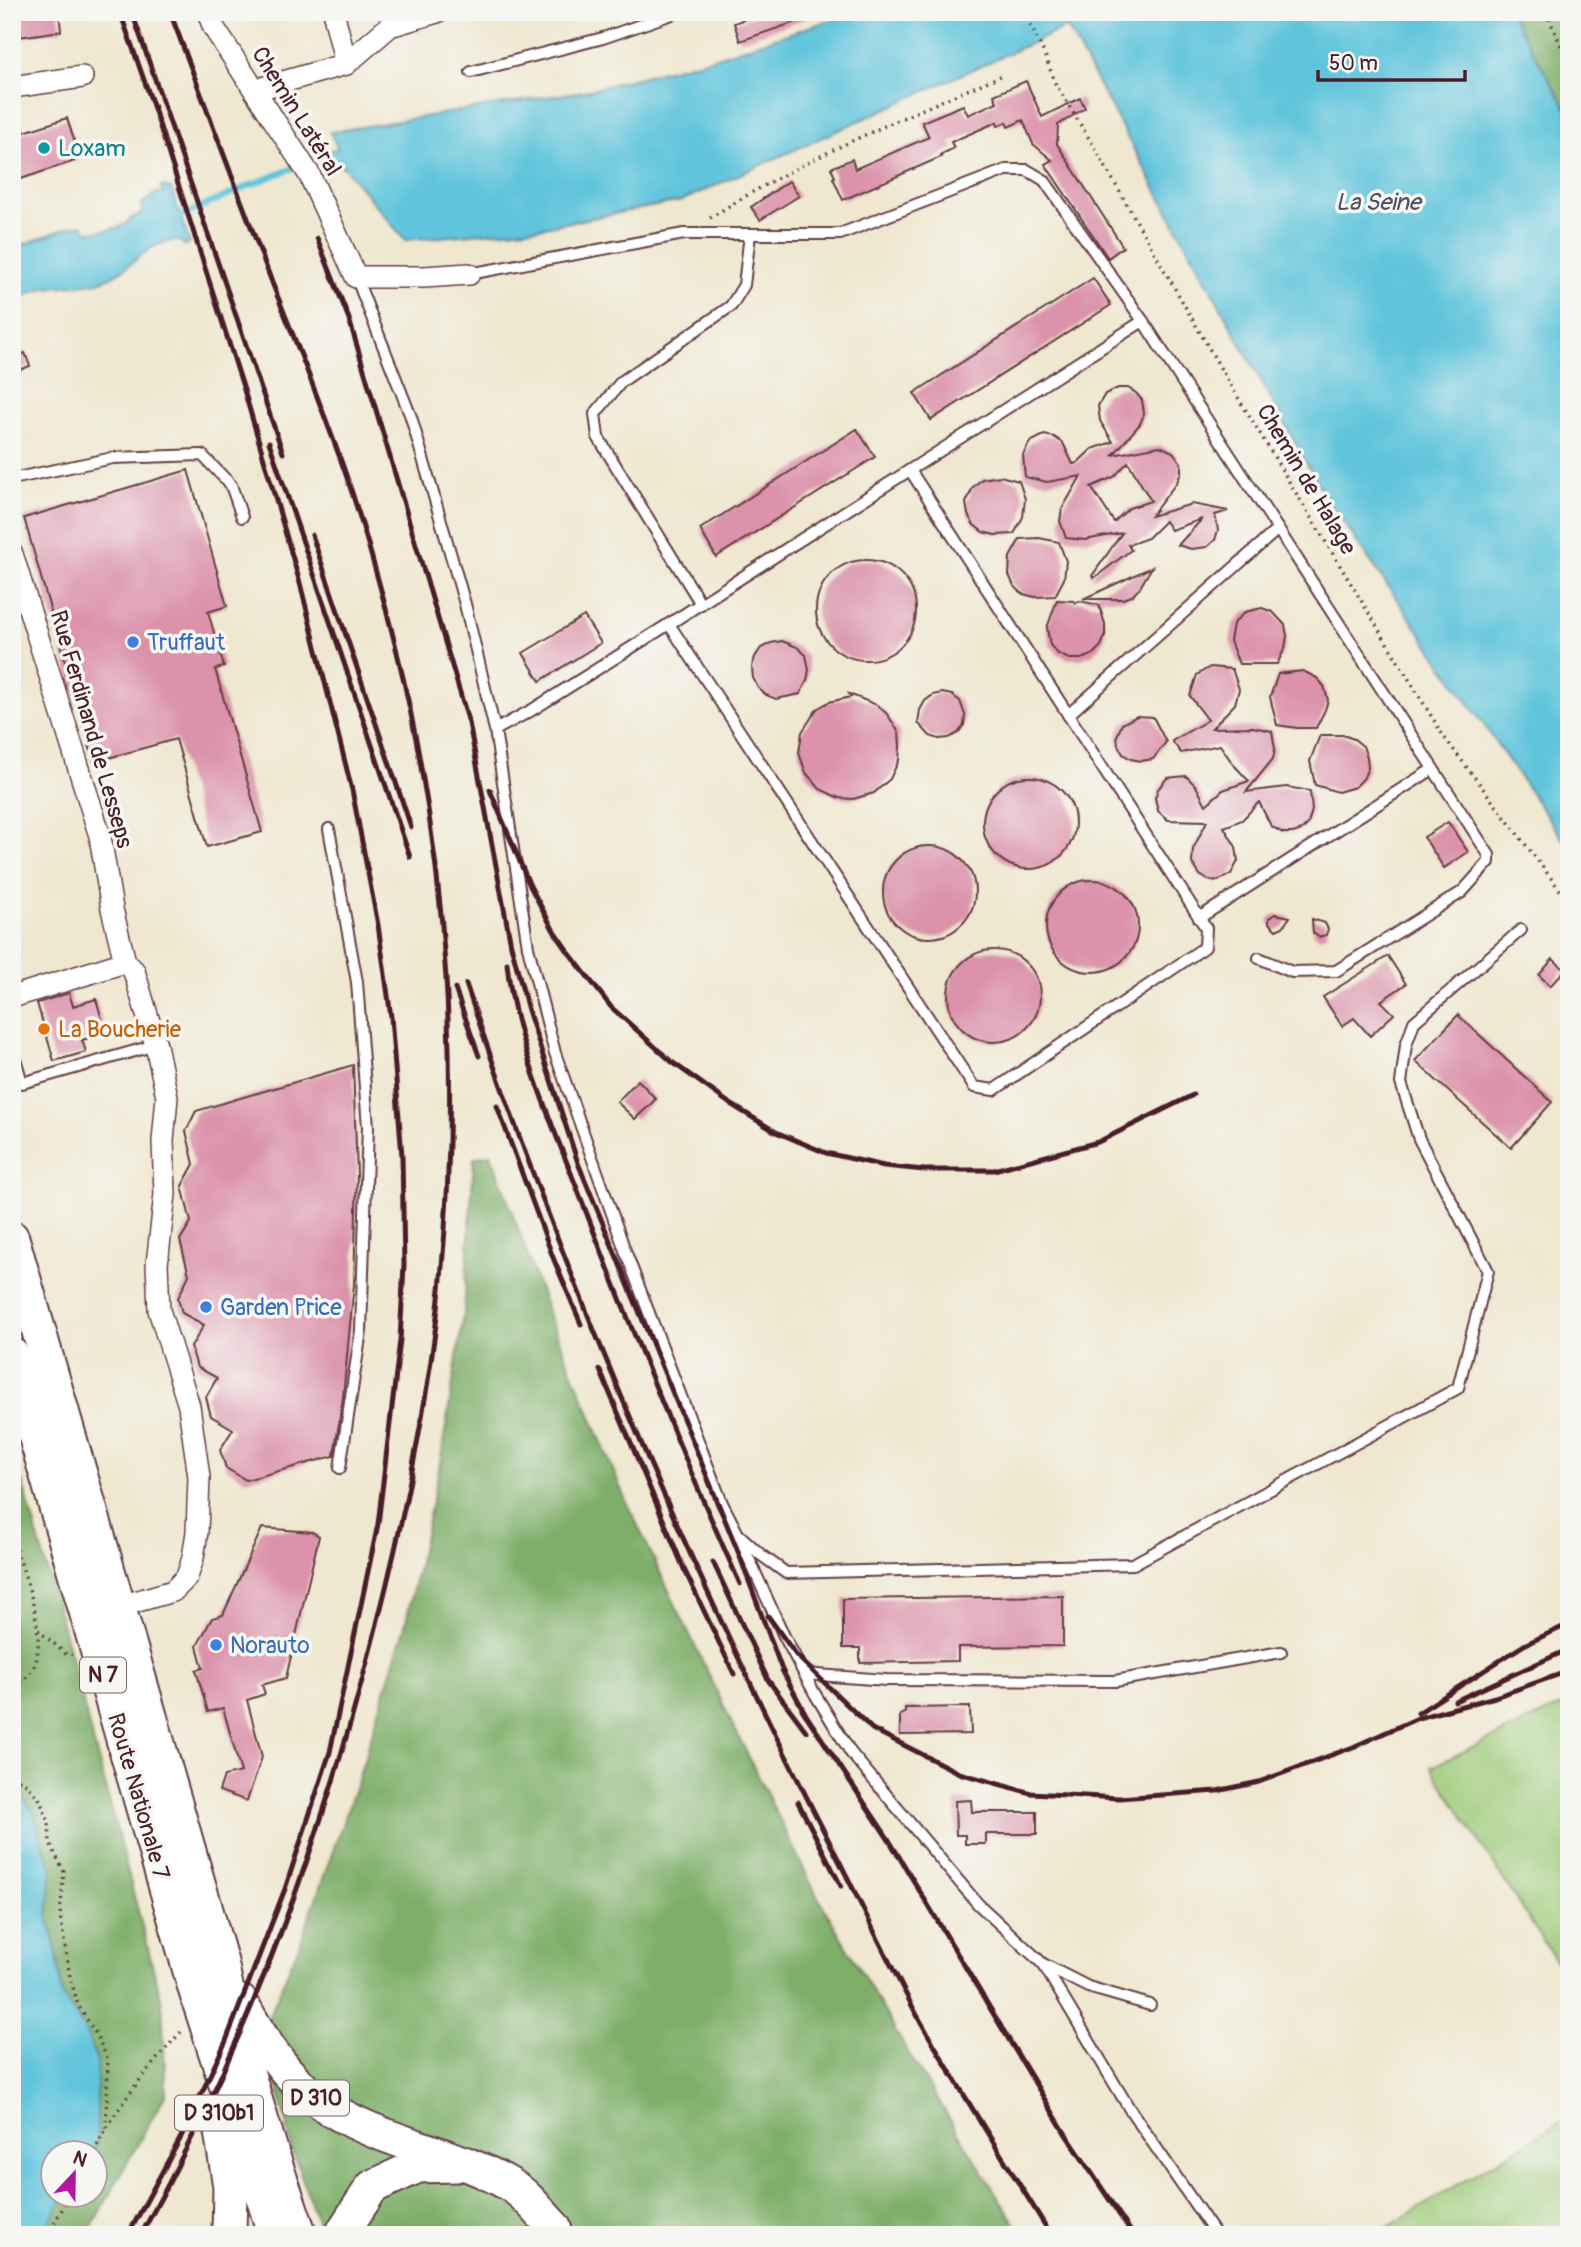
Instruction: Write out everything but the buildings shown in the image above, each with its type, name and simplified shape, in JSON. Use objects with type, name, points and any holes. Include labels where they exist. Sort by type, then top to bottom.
[{"type":"main road","name":"Route Nationale 7","points":[[12,1238],[221,1962],[228,2002],[272,2155],[300,2235]]},
{"type":"main road","name":"Route Nationale 7","points":[[12,1355],[196,2009],[275,2235]]},
{"type":"main road","name":"D 310","points":[[221,1962],[257,2032],[285,2070],[320,2102],[368,2128],[469,2164],[514,2187],[554,2227],[556,2235]]},
{"type":"main road","name":"D 310b1","points":[[196,2009],[220,2118],[230,2186],[229,2235]]},
{"type":"main road","name":"D 310","points":[[343,2235],[372,2187],[418,2166],[469,2164]]},
{"type":"street","name":"Chemin Latéral","points":[[208,12],[214,28],[309,174],[356,277]]},
{"type":"street","points":[[255,90],[346,64],[390,26],[437,12]]},
{"type":"street","points":[[334,16],[346,64]]},
{"type":"street","points":[[12,87],[82,77]]},
{"type":"street","points":[[356,277],[469,274]]},
{"type":"street","name":"Rue Ferdinand de Lesseps","points":[[12,554],[100,836],[112,909],[125,962],[135,971],[156,1045],[167,1097],[163,1142],[165,1194],[157,1264],[159,1310],[189,1406],[199,1477],[197,1532],[187,1577],[173,1591],[117,1607]]},
{"type":"street","points":[[12,997],[125,962]]},
{"type":"lane","points":[[471,72],[603,38],[678,12]]},
{"type":"lane","points":[[469,274],[684,234],[840,234],[1006,170],[1027,170],[1044,180],[1143,321],[1489,855],[1489,862],[1462,892],[1336,971],[1292,972],[1259,958]]},
{"type":"lane","points":[[701,604],[598,438],[595,414],[621,382],[731,306],[744,285],[750,234]]},
{"type":"lane","points":[[356,277],[411,417],[465,604],[495,730],[528,947],[555,1053],[631,1266],[722,1503],[804,1674],[851,1753],[978,1904],[1043,1964],[1088,1987],[1150,2005]]},
{"type":"lane","points":[[495,730],[532,710],[701,604],[1143,321]]},
{"type":"lane","points":[[12,479],[113,458],[202,455],[231,485],[242,517]]},
{"type":"lane","points":[[669,624],[974,1087],[994,1090],[1205,947],[1206,928],[910,470]]},
{"type":"lane","points":[[1068,715],[1278,529]]},
{"type":"lane","points":[[1199,918],[1433,769]]},
{"type":"lane","points":[[329,829],[357,982],[368,1127],[361,1331],[340,1468]]},
{"type":"lane","points":[[738,1534],[786,1573],[1133,1564],[1458,1388],[1488,1271],[1419,1139],[1401,1083],[1406,1045],[1414,1022],[1521,930]]},
{"type":"lane","points":[[12,1047],[22,1083],[156,1045]]},
{"type":"lane","points":[[804,1674],[886,1680],[1115,1681],[1282,1653]]},
{"type":"lane","points":[[1043,1964],[1129,2108],[1216,2235]]},
{"type":"path","name":"Chemin de Halage","points":[[1024,12],[1055,83],[1222,371],[1444,737],[1569,902]]},
{"type":"path","points":[[1546,12],[1569,63]]},
{"type":"path","points":[[684,234],[754,190],[928,107],[1005,74]]},
{"type":"path","points":[[12,1536],[38,1630],[36,1661],[28,1677],[12,1691]]},
{"type":"path","points":[[38,1630],[66,1654],[82,1656]]},
{"type":"path","points":[[12,1777],[25,1783],[38,1798],[49,1823],[50,1843],[64,1872],[60,1915],[75,1996],[108,2060],[106,2128]]},
{"type":"path","points":[[101,2138],[146,2069],[185,2028],[196,2009]]},
{"type":"path","points":[[47,2235],[63,2208]]},
{"type":"green space","points":[[1510,12],[1557,12],[1569,40],[1569,113]]},
{"type":"green space","points":[[491,1154],[550,1318],[625,1499],[729,1717],[815,1892],[904,2046],[1022,2235],[322,2235],[292,2149],[264,2028],[301,1941],[358,1780],[406,1622],[439,1470],[464,1314],[474,1158]]},
{"type":"green space","points":[[12,1447],[57,1604],[162,2002],[166,2093],[108,2197],[108,2138],[97,2138],[97,2062],[85,2029],[62,1995],[57,1954],[48,1916],[52,1868],[42,1844],[35,1815],[20,1793],[12,1790]]},
{"type":"green space","points":[[1569,1702],[1569,1981],[1431,1767]]},
{"type":"green space","points":[[1569,2117],[1569,2235],[1375,2235]]},
{"type":"green space","points":[[58,2208],[102,2208],[87,2235],[42,2235]]},
{"type":"water","name":"La Seine","points":[[855,12],[1510,12],[1569,113],[1569,848],[1320,488],[1067,27],[681,201],[539,228],[405,240],[343,166],[323,168],[316,152],[338,149],[330,132],[590,90],[714,58]]},
{"type":"water","points":[[161,186],[171,189],[190,244],[185,245],[177,240],[164,243],[145,252],[110,277],[86,284],[41,289],[30,293],[12,308],[12,249],[72,226],[83,225],[86,231],[90,232],[118,228],[138,216],[143,210],[141,205],[157,192],[163,194]]},
{"type":"water","points":[[12,1790],[20,1793],[35,1815],[42,1844],[52,1868],[48,1916],[57,1954],[62,1995],[85,2029],[97,2062],[97,2138],[38,2138],[38,2208],[58,2208],[42,2235],[12,2235]]},
{"type":"waterway","points":[[173,220],[298,166]]},
{"type":"railway","points":[[120,12],[155,111]]},
{"type":"railway","points":[[132,12],[283,453]]},
{"type":"railway","points":[[141,2235],[211,2097],[272,1955],[324,1810],[367,1662],[409,1486],[425,1397],[438,1308],[449,1142],[446,976],[439,893],[414,729],[396,648],[371,553],[340,458],[170,12]]},
{"type":"railway","points":[[128,2235],[180,2139],[226,2041],[285,1889],[330,1752],[378,1524],[400,1340],[404,1265],[402,1156],[391,1017],[378,925],[352,790],[300,583],[244,390],[152,102]]},
{"type":"railway","points":[[317,238],[349,319],[469,723],[511,945],[528,1010],[578,1163],[737,1549],[782,1670],[806,1715]]},
{"type":"railway","points":[[269,442],[410,857]]},
{"type":"railway","points":[[312,535],[411,827]]},
{"type":"railway","points":[[490,790],[530,886],[554,931],[611,1007],[672,1062],[729,1103],[776,1132],[826,1153],[884,1166],[924,1170],[994,1170],[1098,1142],[1193,1095]]},
{"type":"railway","points":[[507,963],[517,1021],[546,1110],[657,1391],[740,1584]]},
{"type":"railway","points":[[466,984],[504,1095],[588,1314],[632,1423],[728,1637],[917,2015],[1051,2235]]},
{"type":"railway","points":[[455,989],[479,1056]]},
{"type":"railway","points":[[497,1106],[554,1260],[581,1324]]},
{"type":"railway","points":[[600,1370],[684,1569],[734,1674]]},
{"type":"railway","points":[[713,1562],[768,1680],[806,1731]]},
{"type":"railway","points":[[768,1616],[796,1655],[872,1729],[959,1773],[1031,1793],[1119,1798],[1217,1791],[1259,1782],[1353,1747],[1418,1718],[1495,1697],[1569,1671]]},
{"type":"railway","points":[[1418,1713],[1524,1645],[1569,1624]]},
{"type":"railway","points":[[1455,1701],[1569,1649]]},
{"type":"railway","points":[[802,1709],[889,1840],[1065,2133],[1133,2235]]},
{"type":"railway","points":[[798,1802],[841,1886]]},
{"type":"place","name":"Loxam","points":[[44,148]]},
{"type":"place","name":"Truffaut","points":[[133,642]]},
{"type":"place","name":"La Boucherie","points":[[44,1029]]},
{"type":"place","name":"Garden Price","points":[[206,1307]]},
{"type":"place","name":"Norauto","points":[[216,1645]]}]
